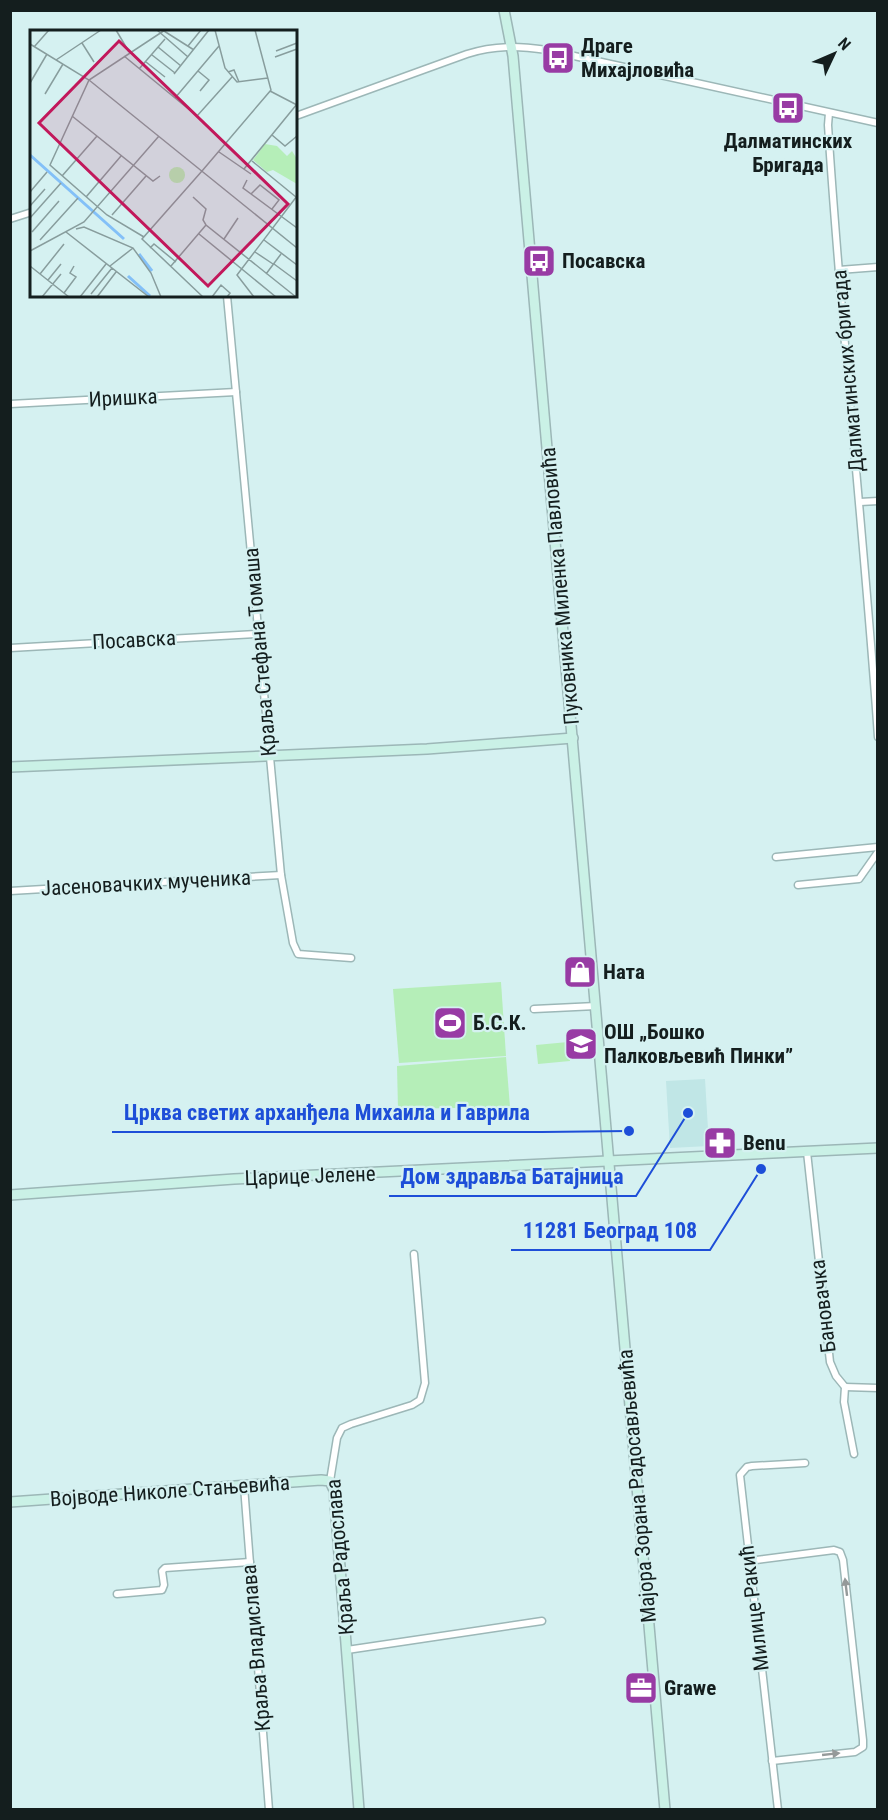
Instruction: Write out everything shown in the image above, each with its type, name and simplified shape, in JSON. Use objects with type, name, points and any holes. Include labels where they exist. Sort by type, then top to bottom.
[{"type":"main road","name":"Пуковника Миленка Павловића","points":[[504,10],[512,46],[610,1162]]},
{"type":"main road","points":[[10,767],[270,757],[573,738]]},
{"type":"main road","name":"Царице Јелене","points":[[10,1195],[234,1179],[878,1148]]},
{"type":"main road","name":"Мајора Зорана Радосављевића","points":[[610,1162],[664,1809]]},
{"type":"main road","name":"Војводе Николе Стањевића","points":[[10,1502],[330,1481]]},
{"type":"main road","name":"Краља Радослава","points":[[330,1481],[334,1490],[359,1809]]},
{"type":"street","points":[[297,116],[483,48],[512,46],[548,50],[878,123]]},
{"type":"street","name":"Далматинских бригада","points":[[829,113],[830,156],[878,737]]},
{"type":"street","points":[[10,219],[30,213]]},
{"type":"street","points":[[839,270],[878,267]]},
{"type":"street","name":"Краља Стефана Томаша","points":[[227,297],[281,875],[295,950],[298,954],[304,955],[351,958]]},
{"type":"street","name":"Иришка","points":[[10,404],[236,392]]},
{"type":"street","points":[[860,502],[878,501]]},
{"type":"street","points":[[870,620],[878,619]]},
{"type":"street","name":"Посавска","points":[[10,648],[258,634]]},
{"type":"street","points":[[776,857],[878,847]]},
{"type":"street","points":[[798,885],[859,879],[878,852]]},
{"type":"street","name":"Јасеновачких мученика","points":[[10,891],[281,875]]},
{"type":"street","points":[[534,1009],[596,1006]]},
{"type":"street","name":"Бановачка","points":[[807,1152],[830,1362],[836,1376],[845,1387],[844,1402],[854,1454]]},
{"type":"street","name":"Краља Радослава","points":[[330,1481],[337,1438],[342,1428],[412,1405],[420,1400],[423,1392],[424,1364],[414,1254]]},
{"type":"street","points":[[845,1387],[878,1388]]},
{"type":"street","name":"Милице Ракић","points":[[778,1809],[740,1475],[747,1467],[752,1466],[805,1463]]},
{"type":"street","name":"Краља Владислава","points":[[244,1486],[269,1809]]},
{"type":"street","points":[[749,1561],[834,1550],[842,1555],[844,1571],[862,1747],[855,1752],[772,1761]]},
{"type":"street","points":[[117,1594],[162,1590],[164,1585],[162,1570],[165,1568],[250,1562]]},
{"type":"street","points":[[347,1650],[542,1621]]},
{"type":"shaded area","points":[[705,1079],[709,1146],[670,1148],[666,1081]]},
{"type":"green space","name":"Б.С.К.","points":[[501,982],[506,1056],[399,1063],[393,989]]},
{"type":"green space","points":[[568,1042],[570,1061],[538,1064],[536,1045]]},
{"type":"green space","points":[[506,1057],[510,1107],[398,1109],[397,1066]]},
{"type":"place","name":"Драге Михајловића","points":[[558,58]]},
{"type":"place","name":"Далматинских Бригада","points":[[788,108]]},
{"type":"place","name":"Посавска","points":[[539,261]]},
{"type":"place","name":"Ната","points":[[580,972]]},
{"type":"place","name":"Б.С.К.","points":[[450,1023]]},
{"type":"place","name":"ОШ „Бошко Палковљевић Пинки”","points":[[581,1044]]},
{"type":"place","name":"Дом здравља Батајница","points":[[688,1113]]},
{"type":"place","name":"Црква светих арханђела Михаила и Гаврила","points":[[629,1131]]},
{"type":"place","name":"Benu","points":[[720,1143]]},
{"type":"place","name":"11281 Београд 108","points":[[761,1169]]},
{"type":"place","name":"Grawe","points":[[641,1688]]}]
